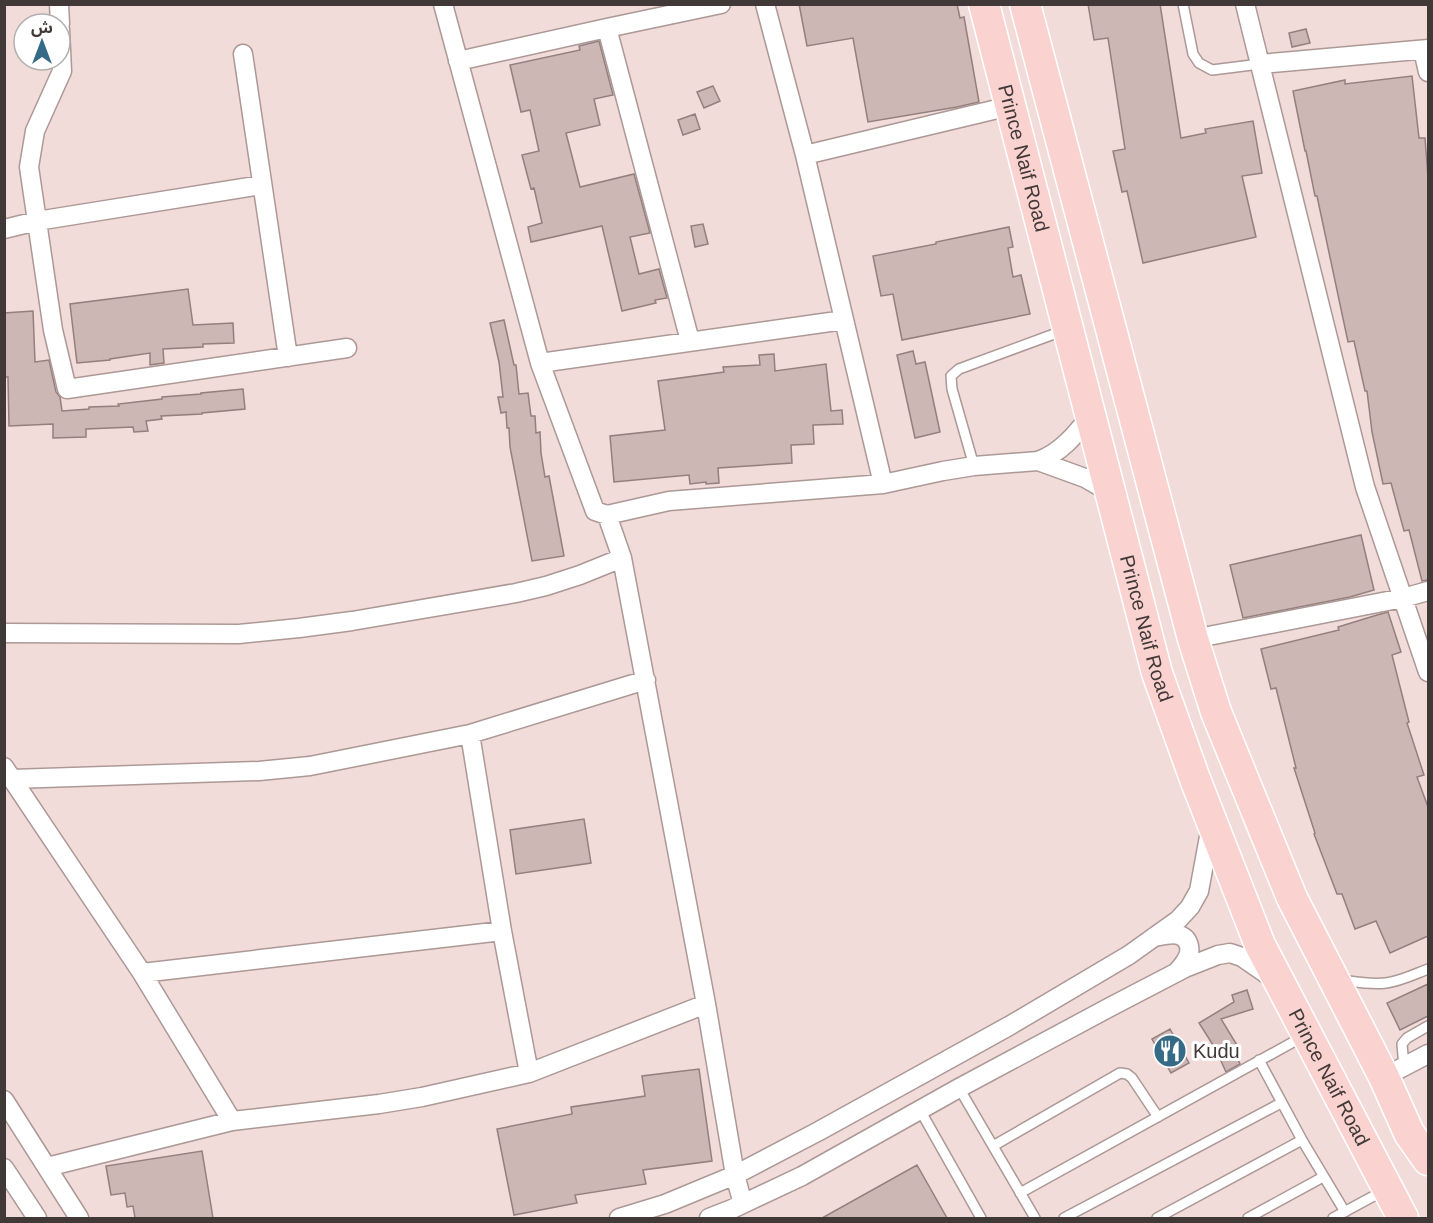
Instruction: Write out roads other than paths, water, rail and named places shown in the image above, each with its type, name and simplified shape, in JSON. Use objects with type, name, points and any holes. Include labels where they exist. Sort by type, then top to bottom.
[{"type":"main road","name":"Prince Naif Road","points":[[984,4],[1157,673],[1195,779],[1260,945],[1403,1218]]},
{"type":"main road","name":"Prince Naif Road","points":[[1025,4],[1193,639],[1216,712],[1292,898],[1333,979],[1394,1072],[1409,1133],[1428,1177]]},
{"type":"main road","name":"Prince Naif Road","points":[[1409,1133],[1428,1160]]},
{"type":"street","points":[[443,4],[540,363],[595,511],[608,515],[669,501],[883,484],[974,466],[1038,461],[1047,458],[1070,441],[1090,415]]},
{"type":"street","points":[[458,61],[721,4]]},
{"type":"street","points":[[765,4],[805,155],[883,484]]},
{"type":"street","points":[[1245,4],[1365,487],[1428,672]]},
{"type":"street","points":[[607,28],[690,341]]},
{"type":"street","points":[[1260,64],[1426,50],[1428,72]]},
{"type":"street","points":[[243,54],[288,357]]},
{"type":"street","points":[[62,72],[35,130],[29,167],[53,330],[67,389],[347,348]]},
{"type":"street","points":[[805,155],[1010,106]]},
{"type":"street","points":[[4,229],[37,221],[262,185]]},
{"type":"street","points":[[540,363],[844,320]]},
{"type":"street","points":[[1038,461],[1085,478],[1111,493]]},
{"type":"street","points":[[608,515],[622,558],[646,680],[735,1175],[743,1204]]},
{"type":"street","points":[[4,633],[239,634],[310,627],[516,593],[568,579],[622,558]]},
{"type":"street","points":[[1193,639],[1403,598],[1428,591]]},
{"type":"street","points":[[8,773],[259,771],[310,766],[470,734],[646,680]]},
{"type":"street","points":[[470,734],[502,932],[529,1073]]},
{"type":"street","points":[[8,773],[142,973],[232,1121]]},
{"type":"street","points":[[619,1218],[665,1204],[735,1175],[1009,1026],[1129,955],[1178,920],[1190,907],[1199,891],[1212,821]]},
{"type":"street","points":[[142,973],[502,932]]},
{"type":"street","points":[[1154,937],[1172,934],[1181,935],[1187,940],[1190,949],[1187,959],[1176,973]]},
{"type":"street","points":[[709,1218],[802,1176],[1112,1006],[1176,973],[1218,955],[1230,953],[1242,957],[1281,984]]},
{"type":"street","points":[[47,1167],[232,1121],[379,1104],[422,1097],[529,1073],[706,1004]]},
{"type":"street","points":[[1394,1072],[1428,1054]]},
{"type":"street","points":[[4,1100],[79,1218]]},
{"type":"street","points":[[4,1168],[37,1218]]},
{"type":"lane","points":[[1183,4],[1193,54],[1200,63],[1212,70],[1260,64]]},
{"type":"lane","points":[[974,466],[952,389],[951,376],[959,369],[1068,329]]},
{"type":"lane","points":[[1333,979],[1374,984],[1386,983],[1428,969]]},
{"type":"lane","points":[[1394,1072],[1402,1044],[1407,1038],[1428,1026]]},
{"type":"lane","points":[[1020,1193],[1307,1034]]},
{"type":"lane","points":[[1259,1060],[1281,1103],[1345,1212]]},
{"type":"lane","points":[[993,1146],[1120,1073],[1132,1078],[1158,1117]]},
{"type":"lane","points":[[959,1088],[1035,1218]]},
{"type":"lane","points":[[1064,1218],[1281,1103]]},
{"type":"lane","points":[[920,1110],[981,1218]]},
{"type":"lane","points":[[1157,1218],[1302,1140]]},
{"type":"lane","points":[[1248,1218],[1323,1176]]},
{"type":"lane","points":[[1333,1218],[1388,1188]]},
{"type":"place","name":"Kudu","points":[[1170,1051]]}]
